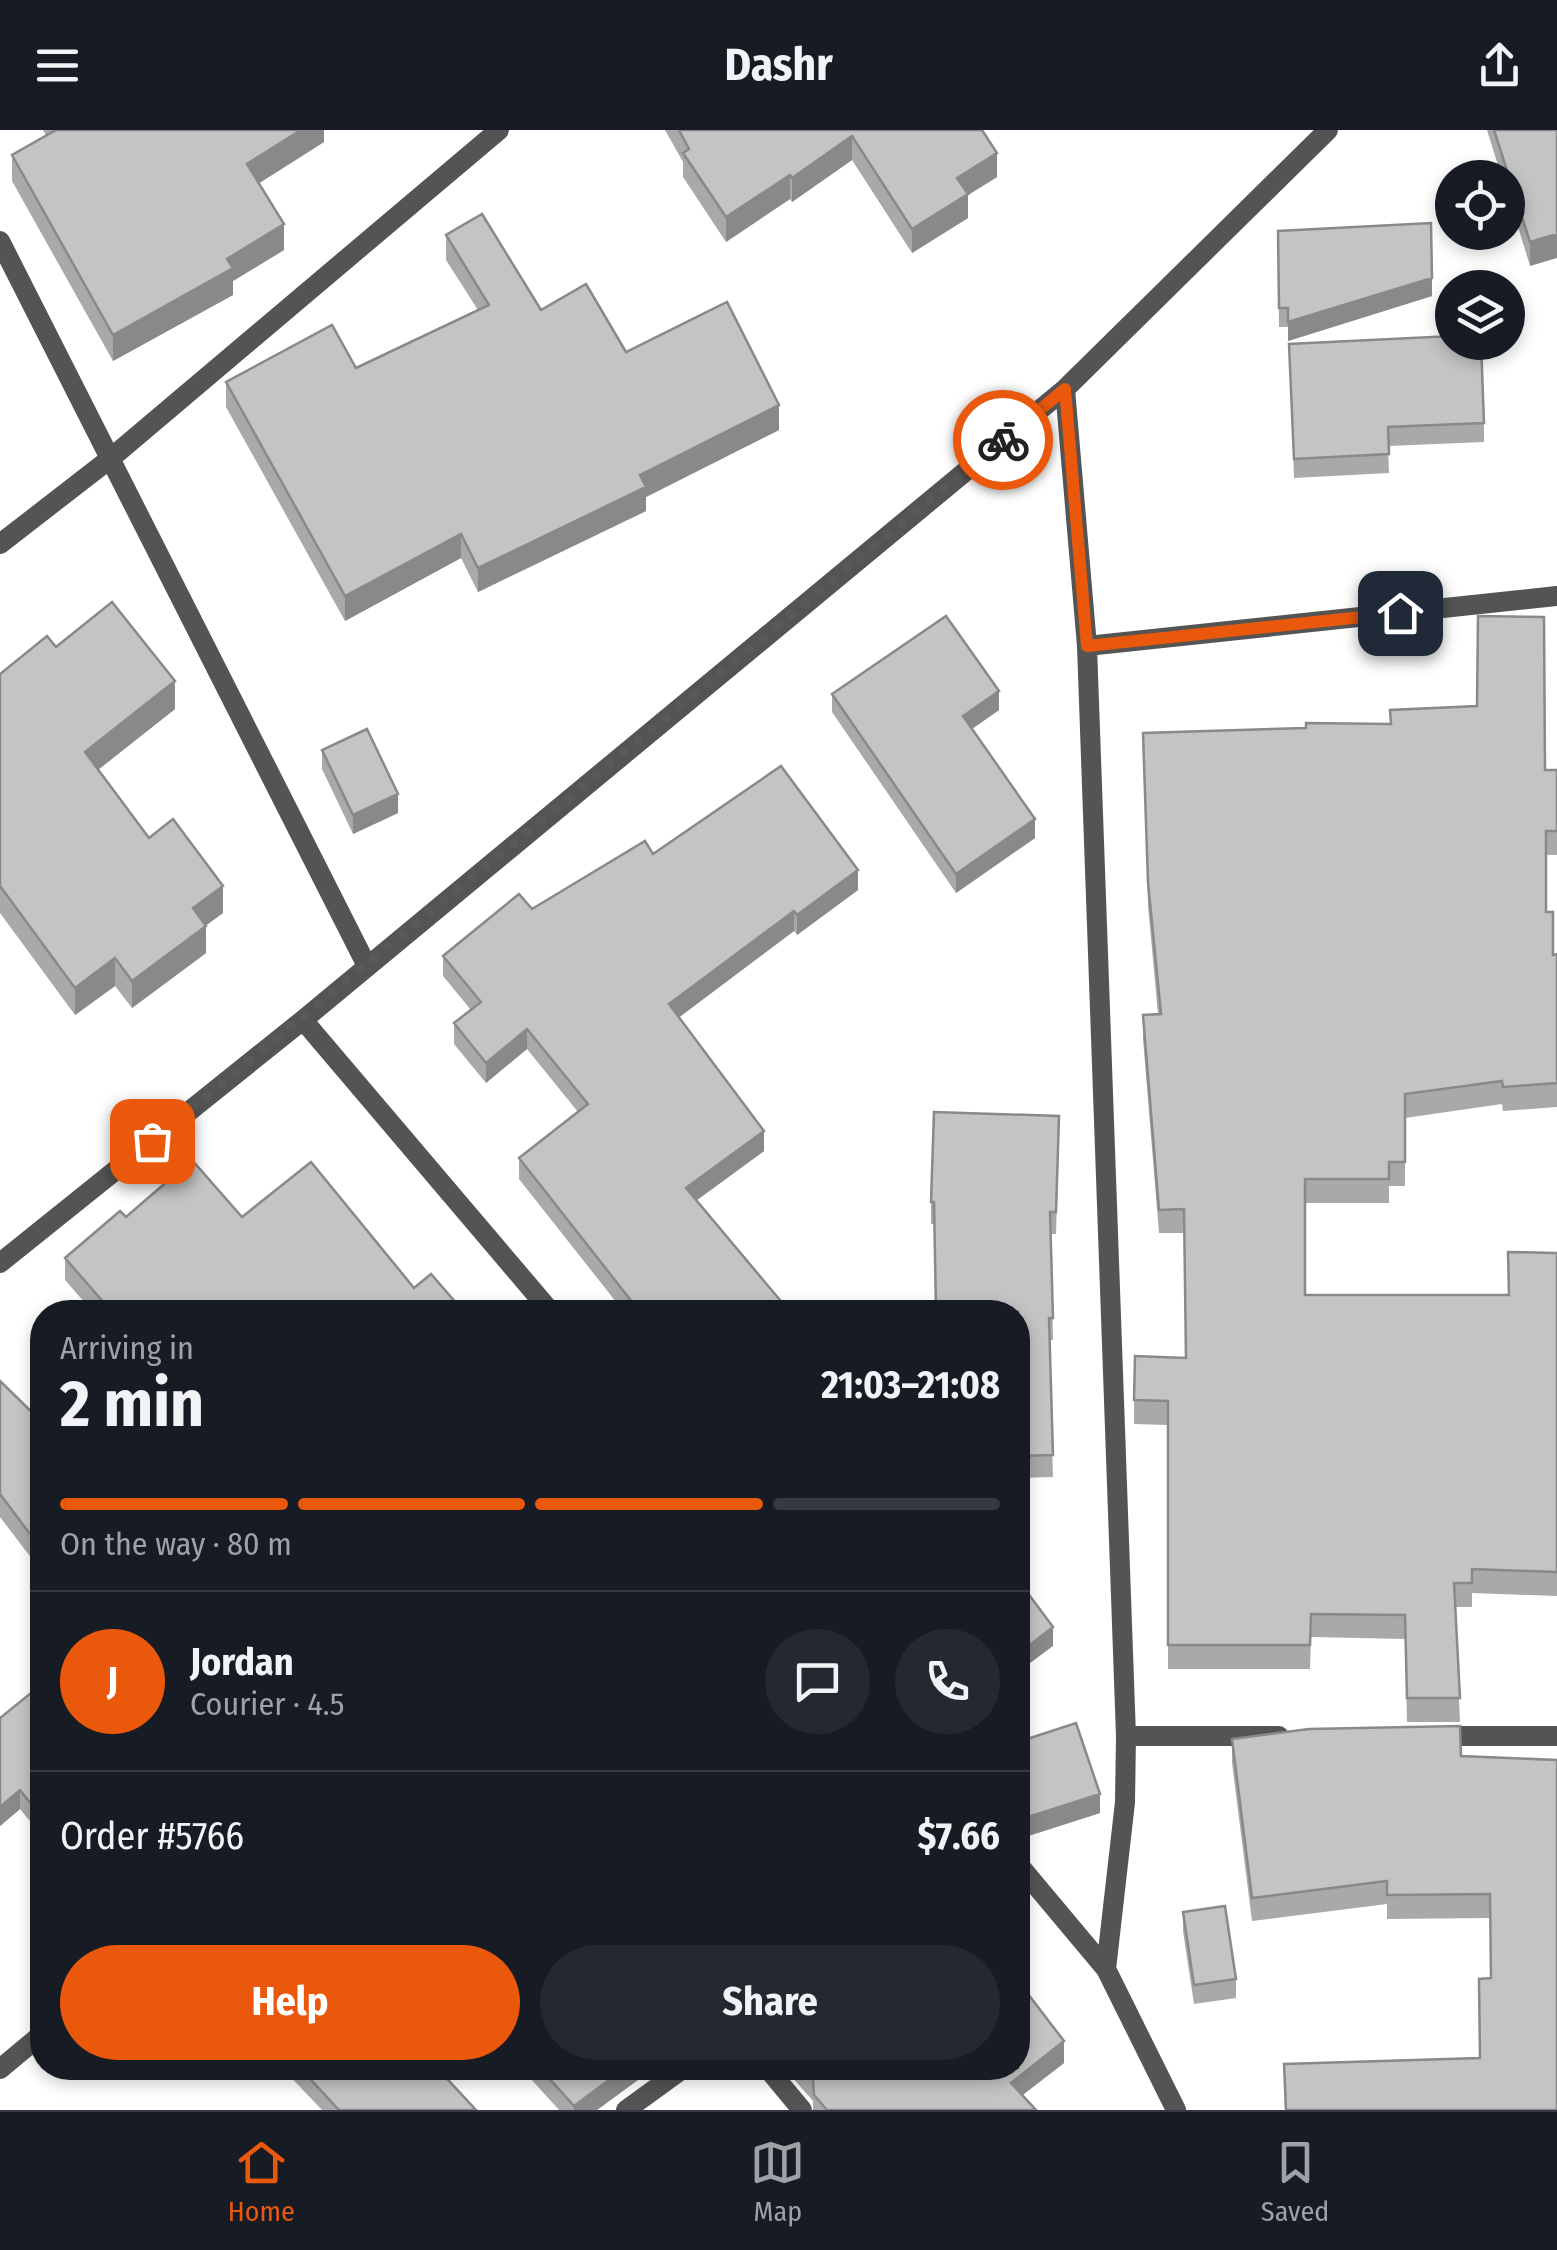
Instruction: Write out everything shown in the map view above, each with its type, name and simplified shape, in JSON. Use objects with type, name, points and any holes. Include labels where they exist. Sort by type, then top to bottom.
[{"type":"street","points":[[0,544],[111,458],[500,130]]},
{"type":"street","points":[[0,1263],[303,1020],[1065,389],[1328,130]]},
{"type":"street","points":[[0,241],[368,966]]},
{"type":"street","points":[[1065,389],[1087,646],[1126,1736],[1123,1817],[1106,1968]]},
{"type":"street","points":[[1087,646],[1557,596]]},
{"type":"street","points":[[303,1020],[541,1300]]},
{"type":"street","points":[[1126,1736],[1302,1736]]},
{"type":"street","points":[[1420,1736],[1557,1736]]},
{"type":"street","points":[[1030,1878],[1106,1968],[1176,2110]]},
{"type":"street","points":[[0,2069],[30,2044]]},
{"type":"street","points":[[626,2110],[667,2080]]},
{"type":"street","points":[[778,2080],[802,2110]]},
{"type":"building","points":[[56,130],[301,130],[247,164],[284,224],[227,259],[233,268],[113,335],[12,155]]},
{"type":"building","points":[[679,130],[982,130],[997,153],[957,178],[968,194],[912,229],[852,136],[726,217],[683,153],[689,149]]},
{"type":"building","points":[[1494,130],[1557,130],[1557,234],[1530,242],[1525,226],[1525,160],[1504,160]]},
{"type":"building","points":[[482,214],[541,310],[586,284],[626,352],[727,302],[779,405],[640,475],[646,487],[478,568],[461,534],[345,596],[226,382],[332,325],[356,368],[489,305],[446,235]]},
{"type":"building","points":[[1431,223],[1432,278],[1288,322],[1288,308],[1279,308],[1278,231]]},
{"type":"building","points":[[1435,337],[1435,360],[1482,360],[1484,423],[1388,427],[1389,454],[1294,459],[1289,344]]},
{"type":"building","points":[[112,602],[175,681],[85,752],[149,838],[173,819],[223,886],[193,908],[206,926],[132,981],[115,958],[75,988],[0,886],[0,674],[47,636],[56,647]]},
{"type":"building","points":[[946,616],[999,691],[963,716],[1035,819],[956,874],[832,694]]},
{"type":"building","points":[[1478,616],[1544,617],[1545,770],[1557,770],[1557,831],[1546,831],[1546,912],[1553,912],[1553,955],[1557,954],[1557,1083],[1503,1087],[1502,1081],[1405,1094],[1405,1162],[1389,1162],[1389,1179],[1305,1179],[1305,1295],[1509,1295],[1508,1252],[1557,1253],[1557,1572],[1472,1569],[1472,1583],[1454,1583],[1460,1698],[1407,1698],[1405,1615],[1311,1614],[1310,1645],[1168,1645],[1168,1401],[1134,1400],[1135,1356],[1186,1358],[1184,1209],[1159,1210],[1143,1015],[1161,1014],[1148,882],[1143,733],[1306,728],[1306,723],[1391,724],[1390,710],[1477,706]]},
{"type":"building","points":[[367,729],[398,794],[353,815],[322,750]]},
{"type":"building","points":[[781,766],[858,870],[797,915],[794,911],[669,1004],[764,1131],[686,1188],[780,1300],[631,1300],[519,1158],[588,1104],[527,1029],[486,1063],[454,1023],[481,1002],[443,956],[519,894],[532,909],[645,841],[653,854]]},
{"type":"building","points":[[934,1112],[1059,1116],[1056,1212],[1050,1212],[1053,1455],[1030,1456],[1030,1300],[936,1300],[931,1202]]},
{"type":"building","points":[[192,1160],[242,1217],[311,1162],[414,1288],[431,1274],[454,1300],[102,1300],[65,1258],[120,1211],[126,1217]]},
{"type":"building","points":[[0,1381],[30,1410],[30,1534],[0,1494]]},
{"type":"building","points":[[1030,1596],[1053,1627],[1030,1645]]},
{"type":"building","points":[[30,1694],[30,1803],[20,1790],[0,1807],[0,1718]]},
{"type":"building","points":[[1076,1723],[1100,1794],[1030,1816],[1030,1738]]},
{"type":"building","points":[[1460,1726],[1461,1756],[1557,1760],[1557,2110],[1286,2110],[1284,2064],[1480,2058],[1479,1979],[1491,1978],[1490,1894],[1387,1895],[1387,1881],[1252,1898],[1232,1739],[1309,1729]]},
{"type":"building","points":[[1225,1906],[1236,1979],[1194,1985],[1183,1912]]},
{"type":"building","points":[[1030,1997],[1064,2041],[1030,2068]]},
{"type":"building","points":[[311,2080],[448,2080],[476,2110],[339,2110]]},
{"type":"building","points":[[551,2080],[609,2080],[574,2106]]},
{"type":"building","points":[[813,2080],[1015,2080],[1011,2083],[1036,2110],[827,2110],[814,2095]]},
{"type":"way so far","points":[[152,1141],[1003,440]]},
{"type":"route","points":[[1003,440],[1065,389],[1087,646],[1400,613]]}]
